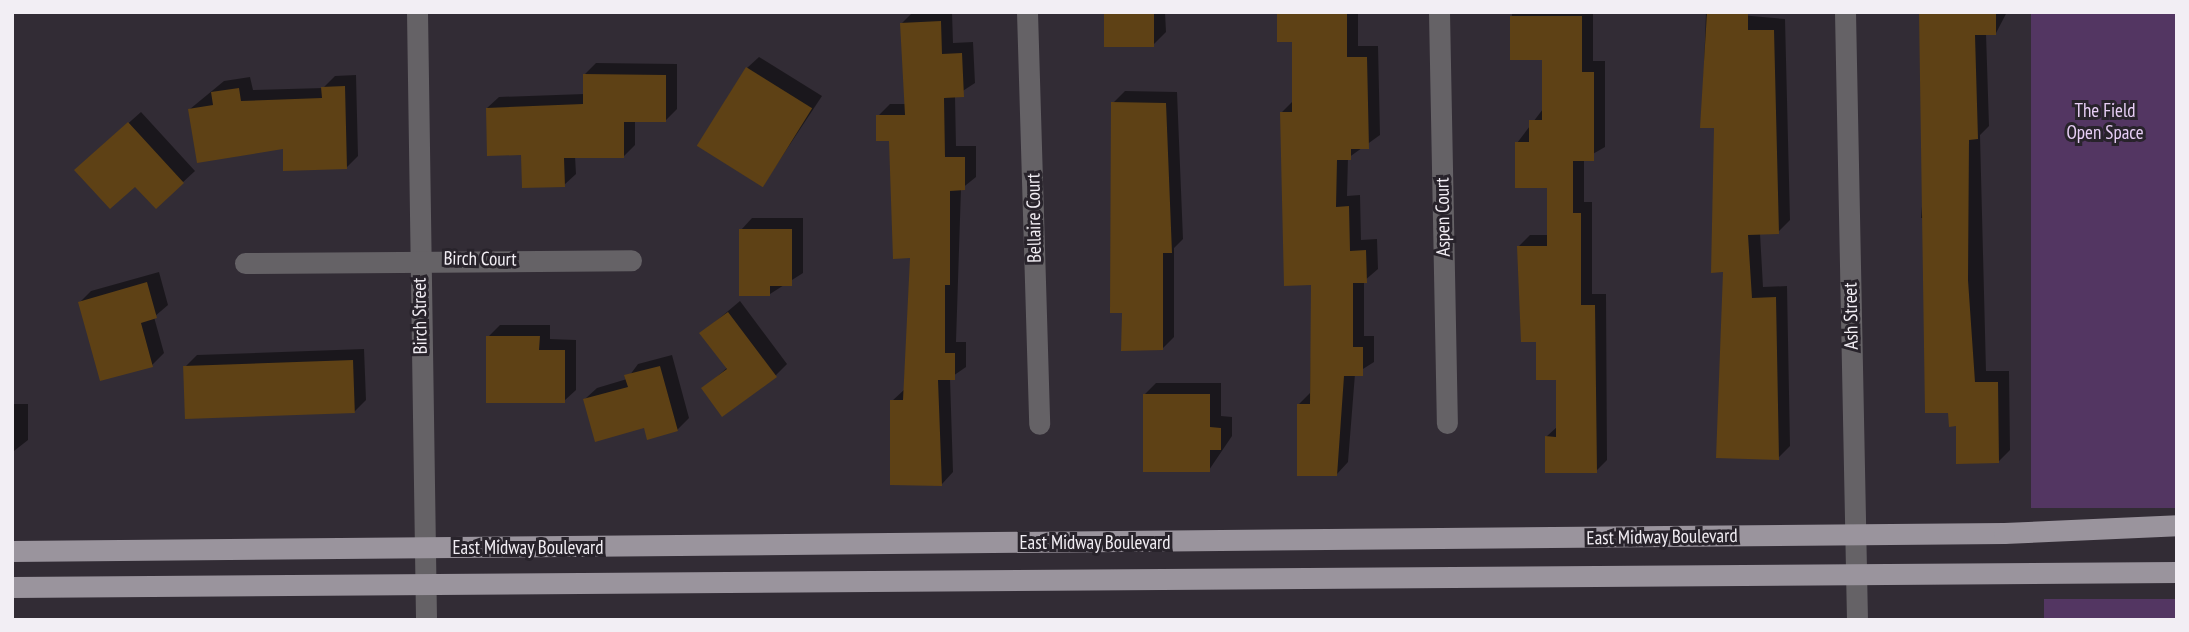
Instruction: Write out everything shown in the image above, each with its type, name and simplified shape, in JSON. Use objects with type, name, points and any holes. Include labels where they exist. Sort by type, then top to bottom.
[{"type":"main road","name":"East Midway Boulevard","points":[[12,551],[1854,533],[2177,525]]},
{"type":"main road","name":"East Midway Boulevard","points":[[12,587],[1855,571],[2177,572]]},
{"type":"street","name":"Birch Street","points":[[417,12],[426,620]]},
{"type":"street","name":"Bellaire Court","points":[[1027,12],[1039,424]]},
{"type":"street","name":"Aspen Court","points":[[1439,12],[1447,423]]},
{"type":"street","name":"Ash Street","points":[[1845,12],[1857,620]]},
{"type":"street","name":"Birch Court","points":[[245,262],[419,258],[631,260]]},
{"type":"green space","name":"The Field Open Space","points":[[2031,12],[2177,12],[2177,508],[2031,508]]},
{"type":"green space","points":[[2044,599],[2177,599],[2177,620],[2044,620]]},
{"type":"building","points":[[1104,12],[1154,12],[1154,47],[1104,47]]},
{"type":"building","points":[[1707,12],[1748,12],[1748,30],[1774,30],[1779,234],[1748,235],[1752,298],[1776,297],[1779,460],[1716,458],[1723,272],[1711,273],[1714,128],[1700,128]]},
{"type":"building","points":[[1919,12],[1996,12],[1996,35],[1975,35],[1978,139],[1969,140],[1968,280],[1975,382],[1998,382],[1999,463],[1956,464],[1956,426],[1949,427],[1948,413],[1925,413]]},
{"type":"building","points":[[1277,14],[1347,14],[1347,57],[1367,57],[1369,149],[1351,149],[1351,160],[1337,160],[1336,207],[1349,206],[1350,251],[1366,250],[1367,283],[1353,283],[1353,347],[1363,347],[1363,376],[1344,376],[1337,476],[1297,476],[1297,404],[1310,404],[1311,285],[1284,286],[1280,112],[1292,112],[1292,42],[1277,42]]},
{"type":"building","points":[[1510,16],[1582,16],[1582,72],[1594,72],[1594,161],[1573,161],[1573,213],[1581,213],[1581,305],[1595,305],[1597,473],[1545,473],[1545,436],[1556,437],[1556,380],[1536,380],[1536,342],[1521,342],[1517,246],[1547,246],[1547,188],[1515,188],[1515,142],[1529,142],[1529,120],[1542,120],[1542,60],[1510,60]]},
{"type":"building","points":[[941,21],[942,54],[962,53],[964,97],[944,98],[945,157],[965,157],[965,190],[950,191],[950,285],[945,285],[945,353],[955,353],[955,380],[938,380],[942,486],[890,485],[890,400],[903,400],[910,258],[893,259],[889,141],[876,141],[876,115],[905,115],[900,23]]},
{"type":"building","points":[[746,67],[812,108],[763,187],[697,146]]},
{"type":"building","points":[[583,74],[666,75],[666,122],[624,122],[624,158],[564,158],[565,187],[522,188],[521,155],[487,156],[486,108],[583,104]]},
{"type":"building","points":[[345,86],[347,169],[283,171],[283,149],[197,163],[188,109],[213,105],[211,92],[239,88],[241,101],[322,98],[321,87]]},
{"type":"building","points":[[1111,102],[1166,103],[1172,253],[1163,253],[1163,350],[1121,351],[1122,313],[1110,313]]},
{"type":"building","points":[[128,122],[184,183],[156,209],[135,187],[110,209],[74,170]]},
{"type":"building","points":[[739,229],[792,229],[792,286],[770,286],[770,296],[739,296]]},
{"type":"building","points":[[147,282],[157,318],[141,323],[153,367],[100,381],[78,302]]},
{"type":"building","points":[[728,312],[777,377],[722,417],[701,388],[727,369],[699,333]]},
{"type":"building","points":[[486,336],[540,336],[539,350],[565,350],[565,403],[486,403]]},
{"type":"building","points":[[353,360],[355,413],[185,419],[183,366]]},
{"type":"building","points":[[660,366],[678,431],[647,440],[644,428],[595,442],[583,399],[628,387],[624,375]]},
{"type":"building","points":[[1143,394],[1210,394],[1210,427],[1221,428],[1221,450],[1210,450],[1210,472],[1143,472]]}]
